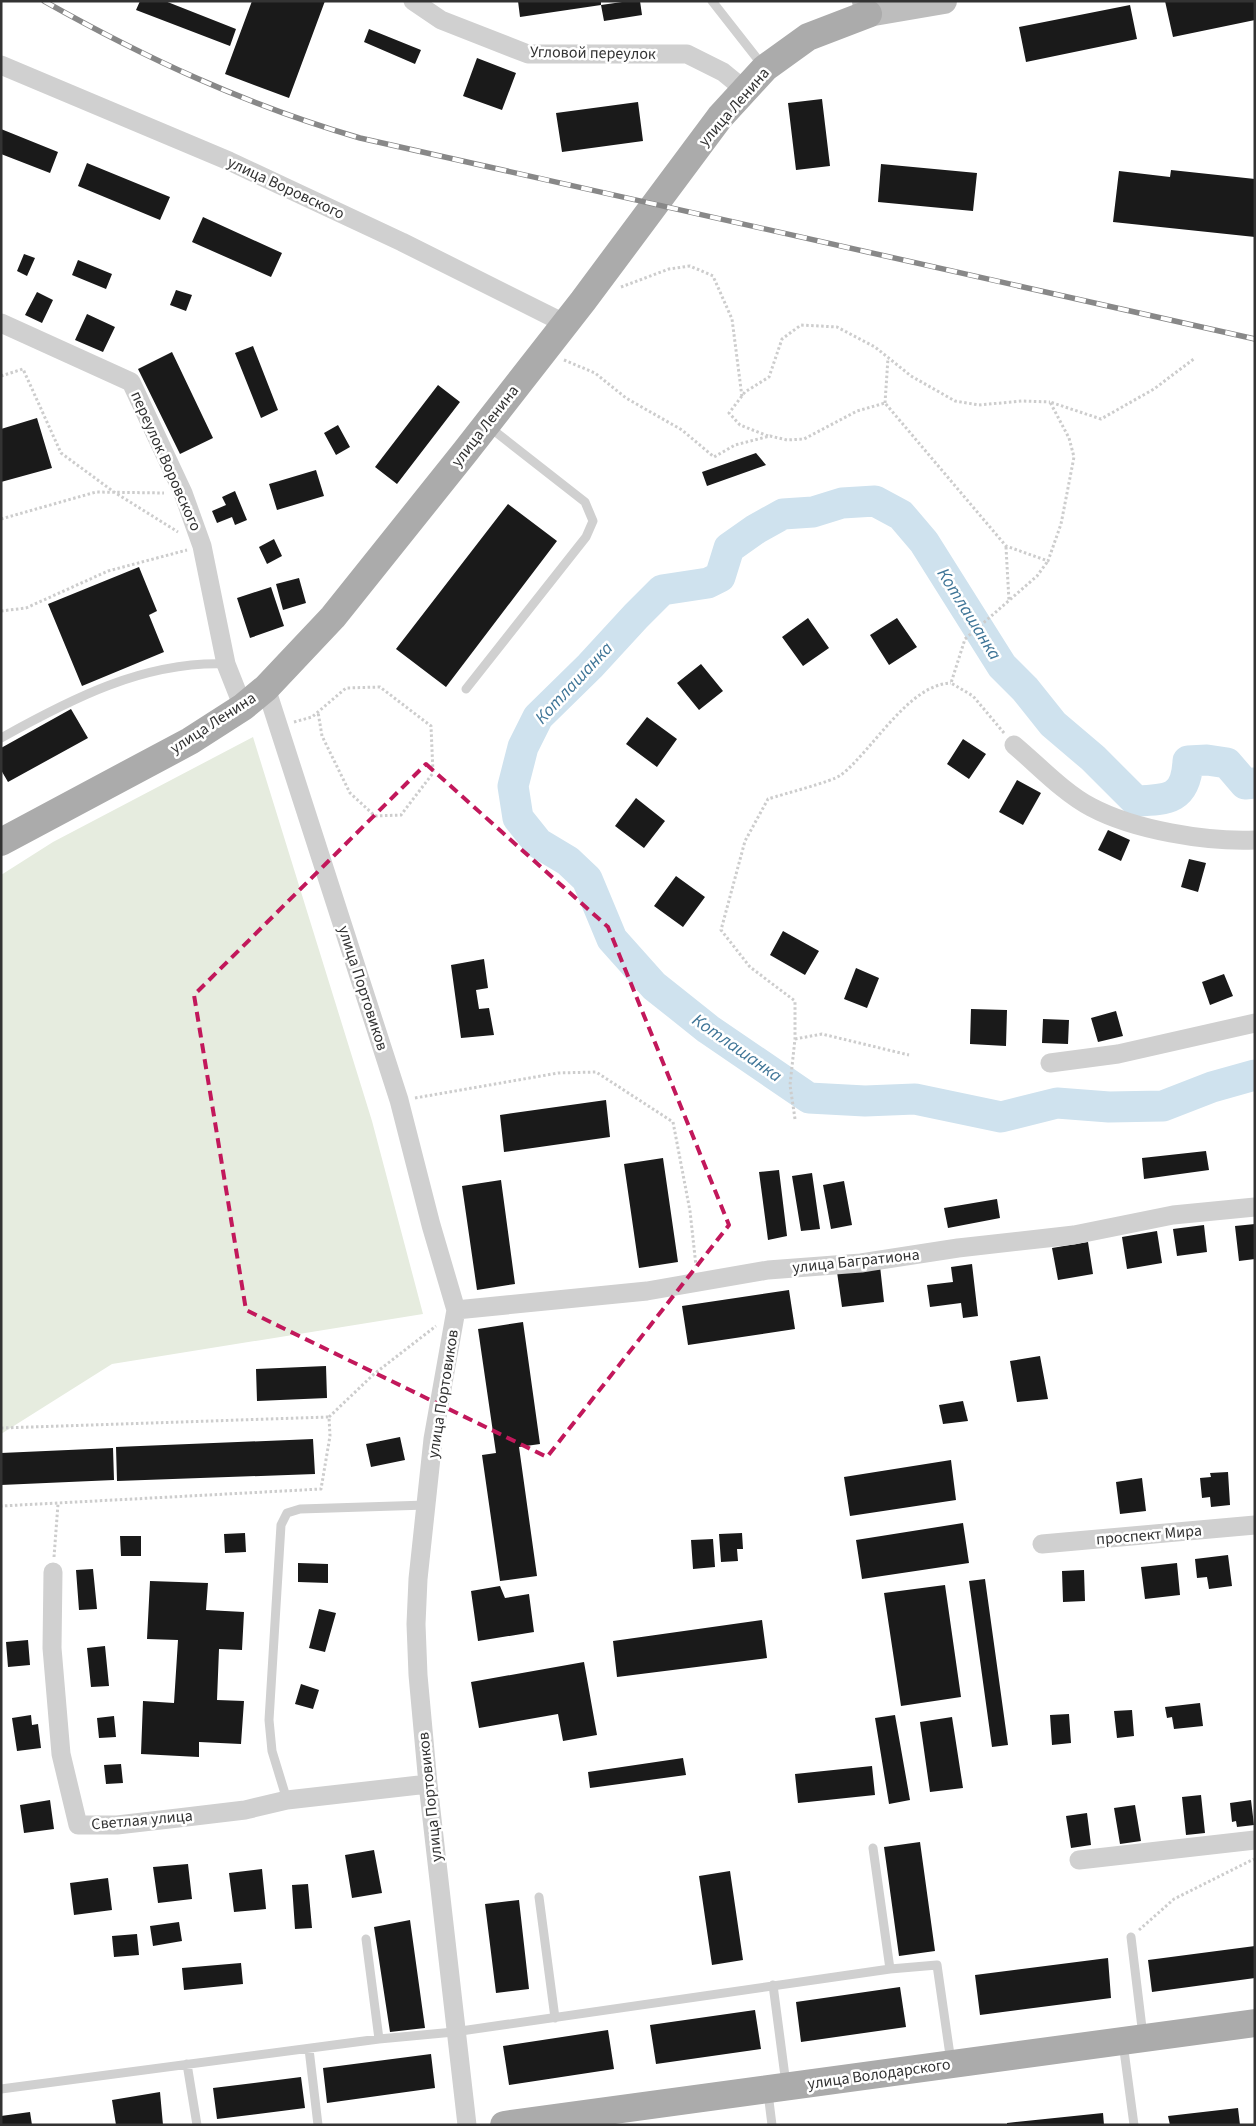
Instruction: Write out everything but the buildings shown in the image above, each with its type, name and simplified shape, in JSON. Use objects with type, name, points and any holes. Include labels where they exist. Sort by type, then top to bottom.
[{"type":"main road","name":"улица Ленина","points":[[1,842],[190,741],[243,707],[266,688],[334,617],[566,324],[720,117],[765,68],[808,37],[866,8],[944,1]]},
{"type":"main road","name":"улица Володарского","points":[[504,2125],[1255,2023]]},
{"type":"street","name":"Угловой переулок","points":[[412,1],[441,20],[528,54],[687,54],[723,72],[745,90]]},
{"type":"street","name":"улица Воровского","points":[[1,65],[229,161],[402,242],[566,324]]},
{"type":"street","name":"переулок Воровского","points":[[1,323],[131,382],[183,493],[202,546],[226,664],[243,707]]},
{"type":"street","name":"улица Портовиков","points":[[266,688],[399,1100],[431,1225],[456,1310],[433,1439],[418,1579],[416,1624],[418,1675],[428,1784],[454,2032],[467,2125]]},
{"type":"street","points":[[1014,745],[1065,788],[1091,807],[1146,827],[1195,837],[1255,840]]},
{"type":"street","points":[[1050,1063],[1118,1054],[1196,1034],[1255,1023]]},
{"type":"street","name":"улица Багратиона","points":[[456,1310],[647,1291],[768,1270],[861,1263],[958,1248],[1074,1235],[1173,1215],[1255,1208]]},
{"type":"street","name":"проспект Мира","points":[[1042,1544],[1255,1525]]},
{"type":"street","name":"Светлая улица","points":[[53,1572],[52,1648],[61,1754],[78,1825],[117,1825],[187,1817],[245,1810],[287,1800],[428,1784]]},
{"type":"street","points":[[1079,1860],[1255,1840]]},
{"type":"lane","points":[[712,1],[765,68]]},
{"type":"lane","points":[[466,689],[586,536],[593,521],[585,502],[486,425]]},
{"type":"lane","points":[[1,738],[63,704],[116,682],[173,666],[204,663],[226,664]]},
{"type":"lane","points":[[287,1800],[272,1751],[269,1720],[281,1525],[287,1513],[300,1509],[427,1505]]},
{"type":"lane","points":[[873,1848],[890,1969]]},
{"type":"lane","points":[[539,1896],[555,2018]]},
{"type":"lane","points":[[1132,1937],[1134,2125]]},
{"type":"lane","points":[[366,1939],[379,2039]]},
{"type":"lane","points":[[1,2089],[379,2039],[454,2032],[773,1985],[937,1964],[952,2065]]},
{"type":"lane","points":[[772,2125],[777,2088],[773,1985]]},
{"type":"lane","points":[[309,2049],[318,2125]]},
{"type":"lane","points":[[187,2064],[197,2125]]},
{"type":"path","points":[[617,288],[669,269],[690,266],[713,276],[732,319],[742,397]]},
{"type":"path","points":[[885,403],[857,411],[804,439],[787,440],[770,436],[740,424],[729,413],[742,397],[770,377],[782,339],[801,325],[837,327],[876,347],[911,376],[954,401],[979,405],[1022,401],[1050,402],[1100,419],[1154,389],[1195,358]]},
{"type":"path","points":[[544,351],[595,373],[626,398],[682,430],[714,457],[735,445],[770,436]]},
{"type":"path","points":[[888,357],[885,403],[1006,546],[1048,561]]},
{"type":"path","points":[[1,376],[23,368],[61,453],[114,492],[202,546]]},
{"type":"path","points":[[951,683],[965,639],[1037,576],[1048,561],[1061,524],[1074,457],[1069,438],[1050,402]]},
{"type":"path","points":[[1,519],[96,492],[183,493]]},
{"type":"path","points":[[1,611],[26,608],[108,571],[202,546]]},
{"type":"path","points":[[1006,546],[1009,601]]},
{"type":"path","points":[[795,1119],[790,1085],[795,1039],[795,1001],[750,967],[721,930],[745,842],[768,799],[840,775],[898,715],[929,688],[941,683],[951,683],[972,696],[1014,745]]},
{"type":"path","points":[[279,726],[312,717],[346,688],[380,687],[431,726],[433,773],[401,814],[374,816],[350,793],[322,736],[318,712]]},
{"type":"path","points":[[795,1039],[822,1034],[909,1055]]},
{"type":"path","points":[[399,1100],[558,1073],[596,1072],[673,1122],[690,1211],[698,1283]]},
{"type":"path","points":[[1,1428],[329,1417],[374,1374],[456,1310]]},
{"type":"path","points":[[1,1506],[320,1489],[330,1436],[329,1417]]},
{"type":"path","points":[[53,1572],[58,1504]]},
{"type":"path","points":[[1132,1937],[1174,1899],[1255,1858]]},
{"type":"highlighted area","points":[[426,764],[608,927],[729,1225],[547,1457],[246,1310],[194,995]]},
{"type":"shaded area","points":[[253,737],[372,1121],[423,1314],[112,1364],[1,1434],[1,875],[53,842]]},
{"type":"waterway","name":"Котлашанка","points":[[1255,783],[1245,784],[1227,763],[1207,760],[1188,761],[1184,783],[1174,795],[1158,800],[1136,801],[1093,758],[1053,724],[1025,689],[1002,666],[924,542],[901,515],[875,501],[842,503],[813,512],[783,514],[756,529],[729,548],[720,577],[708,583],[662,590],[590,666],[538,717],[523,747],[513,786],[518,818],[538,843],[568,861],[587,879],[612,939],[654,986],[708,1029],[809,1098],[865,1101],[915,1099],[1001,1117],[1057,1103],[1109,1107],[1163,1106],[1212,1087],[1255,1075]]},
{"type":"railway","points":[[44,1],[121,42],[198,79],[277,111],[360,138],[1255,339]]}]
